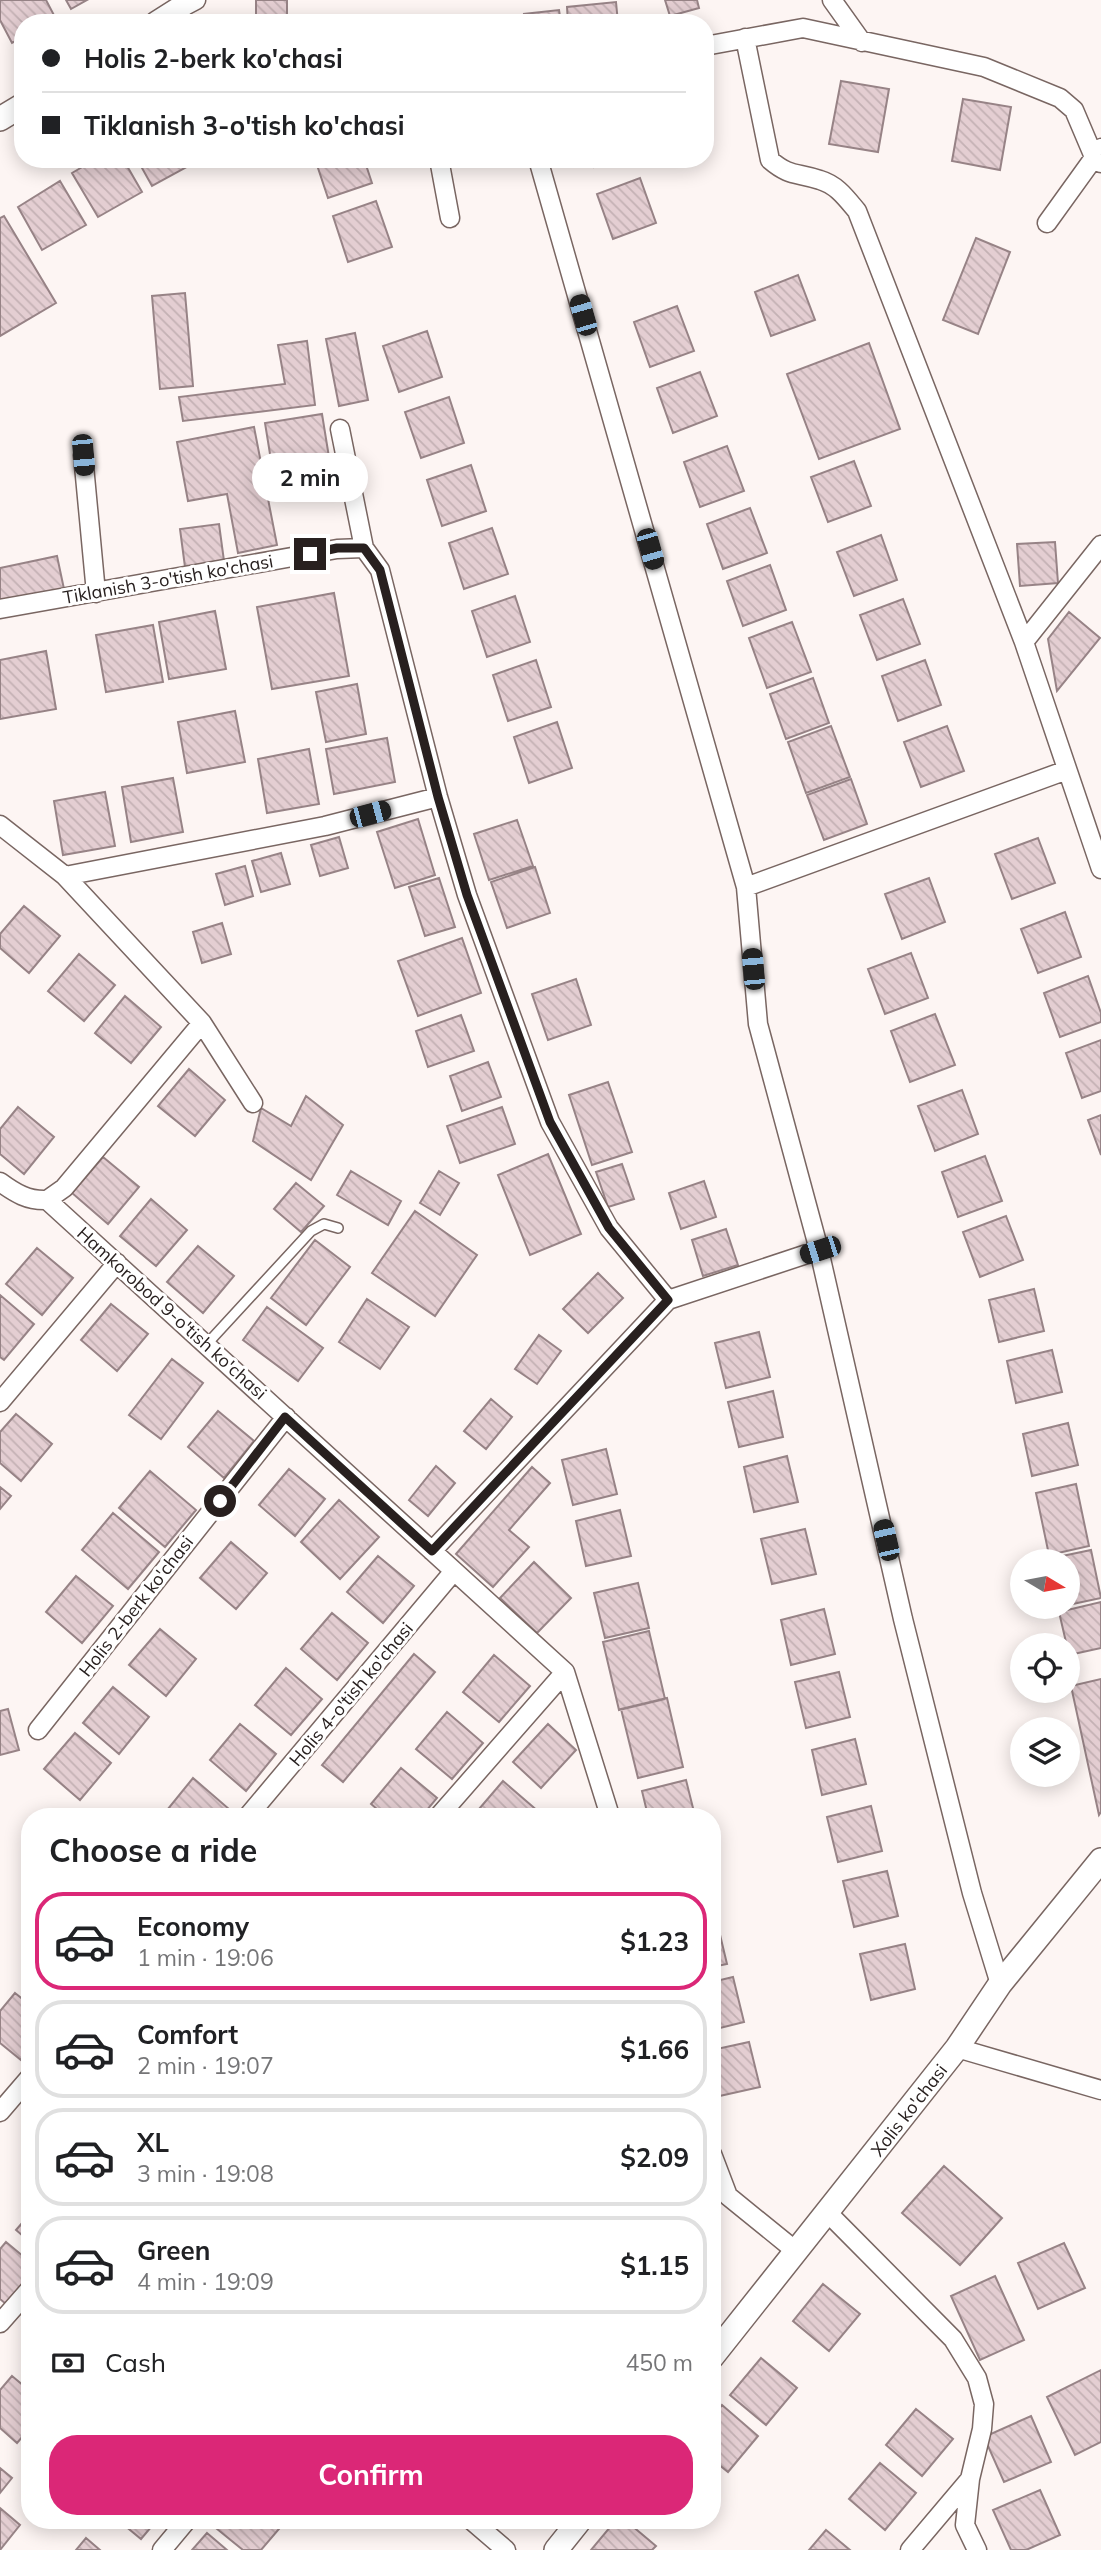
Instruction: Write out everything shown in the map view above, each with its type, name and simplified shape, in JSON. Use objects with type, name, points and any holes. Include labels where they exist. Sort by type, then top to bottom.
[{"type":"street","points":[[832,0],[862,42]]},
{"type":"street","points":[[714,44],[803,28],[984,67],[1060,98],[1074,110],[1098,156],[1047,223]]},
{"type":"street","points":[[745,38],[770,159],[784,172],[821,180],[841,191],[857,211],[1024,642],[1101,869]]},
{"type":"street","points":[[441,168],[450,218]]},
{"type":"street","points":[[541,168],[746,887],[758,1024],[820,1250],[907,1632],[972,1894],[1000,1984]]},
{"type":"street","points":[[340,429],[364,548],[380,570],[438,797],[467,895],[550,1122],[609,1228],[668,1300]]},
{"type":"street","points":[[83,455],[96,593]]},
{"type":"street","points":[[1024,642],[1101,545]]},
{"type":"street","name":"Tiklanish 3-o'tish ko'chasi","points":[[0,609],[337,548],[364,548]]},
{"type":"street","points":[[746,887],[1067,770]]},
{"type":"street","points":[[65,876],[325,826],[438,797]]},
{"type":"street","points":[[0,825],[65,876],[202,1023],[253,1103]]},
{"type":"street","points":[[47,1200],[64,1188],[202,1023]]},
{"type":"street","name":"Hamkorobod 9-o'tish ko'chasi","points":[[0,1182],[33,1200],[47,1200],[565,1672]]},
{"type":"street","points":[[432,1551],[668,1300],[820,1250]]},
{"type":"street","points":[[0,1402],[117,1263]]},
{"type":"street","name":"Holis 2-berk ko'chasi","points":[[38,1730],[285,1417]]},
{"type":"street","name":"Holis 4-o'tish ko'chasi","points":[[255,1808],[454,1572]]},
{"type":"street","points":[[446,1808],[565,1672]]},
{"type":"street","points":[[565,1672],[608,1808]]},
{"type":"street","name":"Xolis ko'chasi","points":[[721,2346],[957,2048],[1000,1984],[1101,1860]]},
{"type":"street","points":[[957,2048],[1101,2090]]},
{"type":"street","points":[[0,2112],[21,2088]]},
{"type":"street","points":[[721,2178],[728,2196],[797,2252]]},
{"type":"street","points":[[828,2213],[953,2339],[977,2378],[984,2404],[982,2429],[970,2479],[965,2525],[977,2550]]},
{"type":"street","points":[[0,2323],[21,2299]]},
{"type":"street","points":[[910,2550],[970,2479]]},
{"type":"street","points":[[162,2550],[180,2529]]},
{"type":"street","points":[[482,2529],[506,2550]]},
{"type":"street","points":[[556,2550],[573,2529]]},
{"type":"lane","points":[[206,1345],[311,1231],[324,1224],[338,1228]]},
{"type":"building","points":[[0,0],[46,0],[53,14],[14,14],[12,43],[0,20]]},
{"type":"building","points":[[66,0],[87,0],[71,9]]},
{"type":"building","points":[[256,0],[287,0],[287,14],[256,14]]},
{"type":"building","points":[[665,0],[697,0],[699,8],[669,14]]},
{"type":"building","points":[[616,2],[617,14],[567,14],[567,7]]},
{"type":"building","points":[[559,10],[560,14],[524,14]]},
{"type":"building","points":[[841,81],[889,89],[878,152],[829,144]]},
{"type":"building","points":[[963,99],[1011,107],[1000,170],[952,161]]},
{"type":"building","points":[[81,168],[128,168],[142,192],[98,217],[72,173]]},
{"type":"building","points":[[142,168],[185,168],[152,186]]},
{"type":"building","points":[[318,168],[367,168],[372,183],[328,198]]},
{"type":"building","points":[[640,178],[656,223],[613,239],[597,194]]},
{"type":"building","points":[[60,181],[86,225],[42,250],[18,207]]},
{"type":"building","points":[[376,201],[392,247],[348,262],[333,216]]},
{"type":"building","points":[[4,216],[56,303],[0,336],[0,218]]},
{"type":"building","points":[[976,238],[1010,252],[978,334],[943,320]]},
{"type":"building","points":[[798,275],[815,320],[771,336],[755,292]]},
{"type":"building","points":[[185,293],[193,386],[160,389],[152,296]]},
{"type":"building","points":[[677,306],[694,351],[650,367],[634,322]]},
{"type":"building","points":[[427,331],[442,377],[399,392],[383,346]]},
{"type":"building","points":[[355,333],[368,400],[339,406],[326,339]]},
{"type":"building","points":[[307,341],[315,405],[183,421],[179,397],[285,384],[278,345]]},
{"type":"building","points":[[869,343],[900,429],[819,459],[787,374]]},
{"type":"building","points":[[700,372],[717,416],[673,433],[657,388]]},
{"type":"building","points":[[449,397],[464,443],[421,458],[405,412]]},
{"type":"building","points":[[322,414],[333,482],[276,491],[265,423]]},
{"type":"building","points":[[254,427],[277,545],[238,553],[227,494],[188,501],[177,442]]},
{"type":"building","points":[[727,446],[744,491],[700,507],[684,462]]},
{"type":"building","points":[[854,461],[871,506],[828,522],[811,477]]},
{"type":"building","points":[[471,465],[486,511],[442,526],[427,480]]},
{"type":"building","points":[[750,508],[767,553],[723,569],[707,524]]},
{"type":"building","points":[[219,524],[224,561],[185,567],[180,529]]},
{"type":"building","points":[[492,528],[508,574],[464,589],[449,543]]},
{"type":"building","points":[[881,535],[897,580],[854,596],[837,552]]},
{"type":"building","points":[[1055,542],[1058,583],[1020,586],[1017,544]]},
{"type":"building","points":[[57,556],[64,589],[0,602],[0,568]]},
{"type":"building","points":[[770,565],[786,610],[743,626],[727,581]]},
{"type":"building","points":[[334,593],[349,676],[272,689],[257,607]]},
{"type":"building","points":[[515,596],[530,642],[487,657],[472,611]]},
{"type":"building","points":[[903,599],[920,644],[877,660],[860,615]]},
{"type":"building","points":[[215,611],[226,669],[169,679],[159,622]]},
{"type":"building","points":[[1069,612],[1100,638],[1057,691],[1048,639]]},
{"type":"building","points":[[792,622],[811,672],[767,688],[749,638]]},
{"type":"building","points":[[153,625],[163,682],[106,692],[96,635]]},
{"type":"building","points":[[46,651],[56,709],[0,719],[0,660]]},
{"type":"building","points":[[536,660],[551,707],[508,721],[493,675]]},
{"type":"building","points":[[925,660],[941,705],[898,721],[882,676]]},
{"type":"building","points":[[813,678],[829,723],[786,739],[770,694]]},
{"type":"building","points":[[357,684],[366,734],[326,742],[316,692]]},
{"type":"building","points":[[235,711],[245,762],[187,773],[178,722]]},
{"type":"building","points":[[557,722],[572,768],[529,783],[514,737]]},
{"type":"building","points":[[831,726],[850,777],[806,793],[788,742]]},
{"type":"building","points":[[947,726],[964,771],[921,787],[904,742]]},
{"type":"building","points":[[387,738],[395,782],[334,794],[326,749]]},
{"type":"building","points":[[309,749],[319,804],[267,813],[258,759]]},
{"type":"building","points":[[173,778],[183,832],[131,842],[122,787]]},
{"type":"building","points":[[851,779],[867,824],[824,840],[807,795]]},
{"type":"building","points":[[105,792],[115,846],[63,855],[54,801]]},
{"type":"building","points":[[418,819],[435,875],[395,888],[377,832]]},
{"type":"building","points":[[517,820],[533,866],[489,880],[474,834]]},
{"type":"building","points":[[339,837],[348,868],[320,876],[311,845]]},
{"type":"building","points":[[1038,838],[1055,883],[1012,899],[995,854]]},
{"type":"building","points":[[281,853],[290,884],[261,892],[252,861]]},
{"type":"building","points":[[245,866],[253,896],[225,905],[216,874]]},
{"type":"building","points":[[535,867],[550,913],[507,928],[491,882]]},
{"type":"building","points":[[439,878],[455,927],[425,936],[409,887]]},
{"type":"building","points":[[929,878],[945,922],[902,939],[885,894]]},
{"type":"building","points":[[24,906],[60,936],[29,973],[0,948],[0,934]]},
{"type":"building","points":[[1065,912],[1081,957],[1038,973],[1021,929]]},
{"type":"building","points":[[222,923],[231,954],[202,963],[193,932]]},
{"type":"building","points":[[462,938],[481,993],[418,1016],[398,961]]},
{"type":"building","points":[[911,953],[928,998],[885,1014],[868,969]]},
{"type":"building","points":[[79,954],[115,985],[84,1021],[48,991]]},
{"type":"building","points":[[1088,976],[1101,1013],[1101,1022],[1060,1037],[1044,993]]},
{"type":"building","points":[[576,979],[591,1025],[548,1040],[532,994]]},
{"type":"building","points":[[125,996],[161,1027],[131,1063],[95,1033]]},
{"type":"building","points":[[935,1014],[955,1065],[910,1082],[891,1031]]},
{"type":"building","points":[[461,1015],[474,1051],[428,1067],[416,1031]]},
{"type":"building","points":[[1101,1040],[1101,1091],[1082,1098],[1066,1053]]},
{"type":"building","points":[[488,1062],[501,1097],[462,1111],[450,1076]]},
{"type":"building","points":[[189,1069],[225,1100],[195,1136],[158,1106]]},
{"type":"building","points":[[608,1082],[632,1152],[592,1165],[569,1095]]},
{"type":"building","points":[[962,1090],[978,1134],[935,1151],[918,1106]]},
{"type":"building","points":[[306,1096],[343,1125],[311,1180],[253,1141],[261,1108],[291,1126]]},
{"type":"building","points":[[18,1107],[54,1137],[24,1174],[0,1154],[0,1129]]},
{"type":"building","points":[[502,1107],[515,1144],[460,1163],[447,1126]]},
{"type":"building","points":[[1101,1115],[1101,1155],[1088,1120]]},
{"type":"building","points":[[548,1154],[581,1234],[530,1255],[498,1175]]},
{"type":"building","points":[[985,1156],[1002,1201],[958,1217],[942,1172]]},
{"type":"building","points":[[103,1157],[139,1187],[108,1224],[72,1193]]},
{"type":"building","points":[[622,1164],[634,1199],[608,1207],[596,1172]]},
{"type":"building","points":[[351,1171],[401,1201],[388,1225],[337,1195]]},
{"type":"building","points":[[439,1171],[459,1183],[440,1215],[420,1203]]},
{"type":"building","points":[[704,1181],[716,1217],[681,1229],[669,1193]]},
{"type":"building","points":[[296,1183],[324,1206],[301,1232],[274,1209]]},
{"type":"building","points":[[151,1199],[187,1230],[156,1266],[120,1236]]},
{"type":"building","points":[[415,1211],[477,1255],[435,1316],[372,1273]]},
{"type":"building","points":[[1006,1216],[1023,1260],[980,1277],[963,1232]]},
{"type":"building","points":[[726,1229],[738,1265],[703,1276],[692,1240]]},
{"type":"building","points":[[315,1240],[350,1267],[306,1325],[271,1298]]},
{"type":"building","points":[[198,1246],[234,1276],[203,1313],[167,1282]]},
{"type":"building","points":[[37,1248],[73,1278],[42,1315],[6,1284]]},
{"type":"building","points":[[598,1273],[623,1298],[588,1333],[563,1309]]},
{"type":"building","points":[[1034,1289],[1044,1331],[999,1342],[989,1300]]},
{"type":"building","points":[[0,1295],[34,1324],[4,1360],[0,1357]]},
{"type":"building","points":[[367,1299],[409,1327],[380,1369],[339,1342]]},
{"type":"building","points":[[111,1304],[148,1334],[117,1371],[81,1340]]},
{"type":"building","points":[[267,1307],[323,1348],[298,1381],[243,1340]]},
{"type":"building","points":[[759,1332],[770,1377],[726,1388],[715,1343]]},
{"type":"building","points":[[539,1335],[561,1351],[537,1384],[515,1369]]},
{"type":"building","points":[[1052,1350],[1062,1392],[1016,1403],[1007,1361]]},
{"type":"building","points":[[172,1359],[203,1383],[161,1439],[129,1415]]},
{"type":"building","points":[[773,1391],[783,1437],[739,1447],[728,1402]]},
{"type":"building","points":[[491,1399],[512,1417],[486,1449],[464,1431]]},
{"type":"building","points":[[218,1411],[254,1441],[224,1478],[188,1447]]},
{"type":"building","points":[[16,1414],[52,1444],[21,1481],[0,1463],[0,1432]]},
{"type":"building","points":[[1068,1423],[1078,1465],[1032,1476],[1023,1434]]},
{"type":"building","points":[[606,1449],[617,1494],[573,1505],[562,1460]]},
{"type":"building","points":[[787,1456],[798,1502],[754,1512],[744,1467]]},
{"type":"building","points":[[436,1466],[455,1483],[428,1516],[409,1500]]},
{"type":"building","points":[[532,1467],[550,1483],[509,1530],[529,1547],[493,1587],[456,1554]]},
{"type":"building","points":[[289,1469],[325,1499],[295,1536],[259,1505]]},
{"type":"building","points":[[150,1471],[196,1510],[165,1547],[119,1508]]},
{"type":"building","points":[[1076,1484],[1089,1546],[1048,1549],[1036,1493]]},
{"type":"building","points":[[0,1487],[11,1496],[0,1509]]},
{"type":"building","points":[[339,1500],[379,1537],[340,1579],[301,1542]]},
{"type":"building","points":[[620,1510],[631,1556],[586,1566],[576,1521]]},
{"type":"building","points":[[113,1513],[159,1552],[128,1589],[82,1550]]},
{"type":"building","points":[[805,1529],[816,1574],[772,1584],[761,1539]]},
{"type":"building","points":[[231,1542],[267,1573],[236,1609],[200,1578]]},
{"type":"building","points":[[1091,1550],[1101,1598],[1080,1602],[1080,1552]]},
{"type":"building","points":[[378,1556],[414,1586],[383,1623],[347,1592]]},
{"type":"building","points":[[534,1562],[571,1598],[537,1633],[500,1598]]},
{"type":"building","points":[[76,1576],[113,1606],[82,1643],[46,1612]]},
{"type":"building","points":[[638,1583],[649,1628],[605,1638],[594,1593]]},
{"type":"building","points":[[1101,1602],[1101,1648],[1080,1653],[1080,1633],[1064,1633],[1061,1619],[1080,1619],[1080,1607]]},
{"type":"building","points":[[824,1609],[835,1654],[791,1665],[781,1620]]},
{"type":"building","points":[[332,1613],[368,1643],[337,1680],[301,1649]]},
{"type":"building","points":[[160,1629],[196,1659],[166,1696],[129,1665]]},
{"type":"building","points":[[649,1631],[665,1699],[619,1710],[603,1642]]},
{"type":"building","points":[[414,1654],[435,1672],[343,1782],[322,1765]]},
{"type":"building","points":[[494,1655],[530,1686],[499,1722],[463,1692]]},
{"type":"building","points":[[286,1668],[322,1699],[291,1735],[255,1705]]},
{"type":"building","points":[[839,1672],[850,1717],[806,1728],[795,1682]]},
{"type":"building","points":[[1101,1679],[1099,1815],[1080,1717],[1078,1717],[1075,1703],[1080,1703],[1080,1684]]},
{"type":"building","points":[[113,1687],[149,1717],[119,1754],[83,1723]]},
{"type":"building","points":[[667,1698],[683,1767],[638,1778],[621,1709]]},
{"type":"building","points":[[8,1709],[19,1750],[0,1755],[0,1711]]},
{"type":"building","points":[[447,1712],[483,1743],[452,1779],[416,1749]]},
{"type":"building","points":[[240,1724],[276,1754],[246,1791],[210,1760]]},
{"type":"building","points":[[548,1724],[576,1750],[541,1788],[513,1762]]},
{"type":"building","points":[[75,1733],[111,1763],[80,1800],[44,1769]]},
{"type":"building","points":[[855,1739],[866,1784],[822,1795],[812,1750]]},
{"type":"building","points":[[401,1768],[437,1798],[429,1808],[376,1808],[371,1804]]},
{"type":"building","points":[[193,1778],[228,1808],[169,1808]]},
{"type":"building","points":[[686,1780],[693,1808],[646,1808],[642,1791]]},
{"type":"building","points":[[503,1781],[534,1808],[480,1808]]},
{"type":"building","points":[[871,1806],[882,1851],[838,1862],[827,1817]]},
{"type":"building","points":[[887,1871],[898,1916],[854,1927],[843,1881]]},
{"type":"building","points":[[721,1939],[727,1964],[721,1965]]},
{"type":"building","points":[[905,1944],[915,1989],[871,2000],[860,1954]]},
{"type":"building","points":[[733,1977],[744,2022],[721,2028],[721,1980]]},
{"type":"building","points":[[15,1993],[21,1998],[21,2060],[0,2043],[0,2011]]},
{"type":"building","points":[[749,2042],[760,2087],[721,2096],[721,2048]]},
{"type":"building","points":[[944,2166],[1002,2218],[960,2265],[902,2213]]},
{"type":"building","points":[[6,2242],[21,2254],[21,2298],[12,2309],[0,2299],[0,2249]]},
{"type":"building","points":[[1064,2243],[1085,2288],[1038,2309],[1018,2263]]},
{"type":"building","points":[[995,2276],[1024,2340],[980,2360],[951,2296]]},
{"type":"building","points":[[823,2284],[860,2314],[829,2351],[793,2321]]},
{"type":"building","points":[[761,2358],[797,2388],[766,2425],[730,2395]]},
{"type":"building","points":[[1101,2370],[1101,2442],[1075,2455],[1047,2397]]},
{"type":"building","points":[[12,2376],[21,2384],[21,2438],[17,2443],[0,2428],[0,2390]]},
{"type":"building","points":[[721,2406],[758,2436],[728,2472],[721,2466]]},
{"type":"building","points":[[916,2409],[953,2439],[922,2476],[886,2445]]},
{"type":"building","points":[[1031,2416],[1051,2462],[1004,2482],[984,2437]]},
{"type":"building","points":[[880,2463],[916,2493],[885,2530],[849,2499]]},
{"type":"building","points":[[0,2468],[12,2478],[0,2493]]},
{"type":"building","points":[[1040,2490],[1060,2535],[1026,2550],[1011,2550],[993,2510]]},
{"type":"building","points":[[0,2508],[20,2525],[0,2550]]},
{"type":"building","points":[[129,2529],[149,2529],[141,2539]]},
{"type":"building","points":[[217,2529],[279,2529],[261,2550],[243,2550]]},
{"type":"building","points":[[608,2529],[636,2529],[656,2546],[652,2550],[591,2550]]},
{"type":"building","points":[[826,2530],[850,2550],[809,2550]]},
{"type":"building","points":[[207,2533],[227,2550],[192,2550]]},
{"type":"building","points":[[86,2538],[100,2550],[76,2550]]},
{"type":"route","points":[[220,1501],[285,1417],[432,1551],[668,1300],[609,1228],[550,1122],[467,895],[438,797],[380,570],[364,548],[337,548],[310,554]]}]
